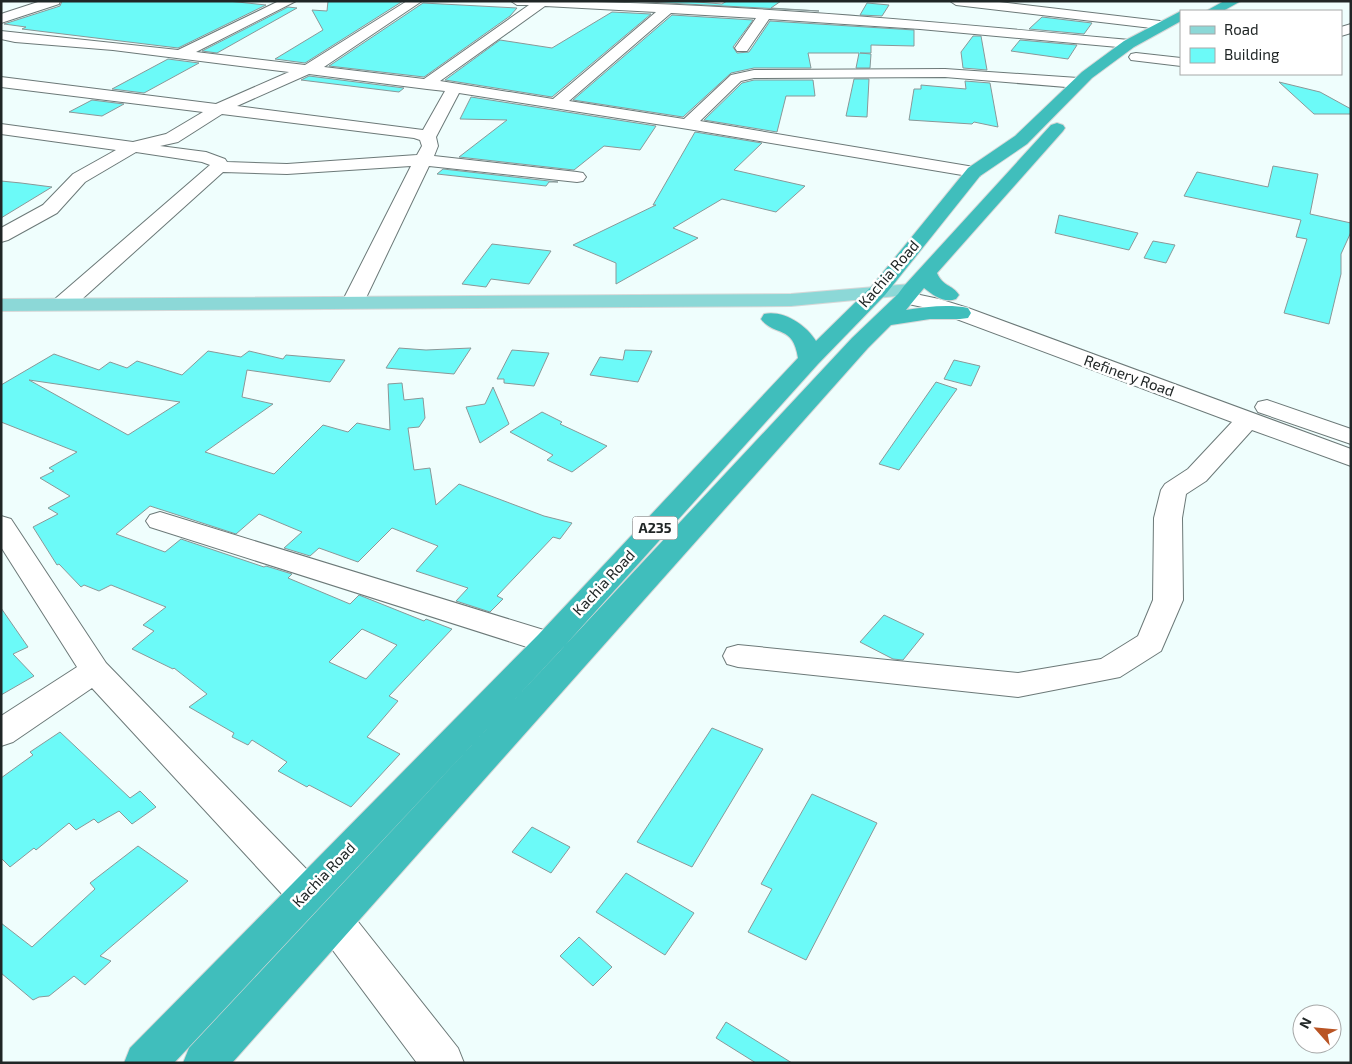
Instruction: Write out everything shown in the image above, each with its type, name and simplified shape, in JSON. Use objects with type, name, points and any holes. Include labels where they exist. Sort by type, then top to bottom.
[{"type":"highway","name":"Kachia Road","points":[[1202,10],[1235,1]]},
{"type":"highway","name":"Kachia Road","points":[[145,1063],[549,642],[810,359],[878,291],[974,172],[1021,140],[1078,83],[1180,20]]},
{"type":"highway","name":"Kachia Road","points":[[204,1063],[860,343],[885,319],[1074,110],[1132,51]]},
{"type":"highway","points":[[885,319],[930,312],[955,304]]},
{"type":"highway","points":[[772,319],[792,327],[804,338],[809,347],[810,359]]},
{"type":"highway","points":[[832,336],[850,336],[860,343]]},
{"type":"main road","points":[[1,305],[791,300],[817,299],[914,287]]},
{"type":"main road","points":[[1,318],[567,314],[772,319],[855,312],[914,287]]},
{"type":"street","points":[[1,19],[54,1]]},
{"type":"street","points":[[180,54],[290,1]]},
{"type":"street","points":[[1,236],[50,208],[79,178],[133,147],[172,138],[220,108],[319,64],[416,1]]},
{"type":"street","points":[[517,1],[578,2],[704,12],[920,25],[1132,51],[1180,62]]},
{"type":"street","points":[[704,12],[718,1]]},
{"type":"street","points":[[956,1],[1180,12]]},
{"type":"street","points":[[427,84],[542,2]]},
{"type":"street","points":[[556,104],[668,9]]},
{"type":"street","points":[[742,48],[765,15]]},
{"type":"street","points":[[6,39],[114,46],[427,84],[688,124],[974,172]]},
{"type":"street","points":[[688,124],[736,78],[754,74],[944,72],[1078,83]]},
{"type":"street","points":[[1,82],[416,133],[428,137]]},
{"type":"street","points":[[353,302],[430,146],[428,137],[454,88]]},
{"type":"street","points":[[1,129],[206,157],[219,163],[219,167]]},
{"type":"street","points":[[63,304],[219,167],[287,169],[423,160],[577,177]]},
{"type":"street","name":"Refinery Road","points":[[914,287],[932,303],[986,307],[1351,437]]},
{"type":"street","name":"Refinery Road","points":[[955,304],[1007,330],[1351,458]]},
{"type":"street","points":[[986,307],[1007,330]]},
{"type":"street","points":[[738,656],[1018,685],[1109,669],[1150,643],[1168,600],[1168,518],[1174,490],[1197,475],[1248,420]]},
{"type":"street","points":[[160,521],[549,642]]},
{"type":"street","points":[[1,525],[95,671],[306,894]]},
{"type":"street","points":[[1,733],[95,671]]},
{"type":"street","points":[[334,921],[443,1063]]},
{"type":"building","points":[[62,1],[228,1],[266,5],[178,48],[22,29],[26,27],[4,24],[60,6]]},
{"type":"building","points":[[328,1],[403,1],[305,63],[275,59],[323,30],[312,10],[327,11]]},
{"type":"building","points":[[629,1],[685,1],[722,4],[727,1],[781,1],[771,8],[819,11]]},
{"type":"building","points":[[423,3],[517,8],[510,16],[424,77],[329,66]]},
{"type":"building","points":[[867,3],[889,5],[882,16],[860,15]]},
{"type":"building","points":[[288,7],[297,8],[217,53],[202,51]]},
{"type":"building","points":[[612,12],[651,14],[552,97],[445,80],[500,40],[552,48]]},
{"type":"building","points":[[672,15],[753,20],[733,47],[737,53],[749,52],[770,21],[914,30],[914,46],[871,45],[871,53],[860,53],[871,54],[870,68],[856,68],[859,53],[808,53],[811,68],[754,68],[731,73],[683,117],[573,100]]},
{"type":"building","points":[[1042,17],[1092,23],[1084,34],[1029,29]]},
{"type":"building","points":[[973,36],[981,36],[987,70],[963,68],[961,52]]},
{"type":"building","points":[[1020,40],[1077,45],[1068,59],[1011,51]]},
{"type":"building","points":[[168,59],[199,63],[144,93],[112,89]]},
{"type":"building","points":[[309,76],[404,88],[399,92],[301,80]]},
{"type":"building","points":[[854,79],[869,79],[867,117],[846,116]]},
{"type":"building","points":[[754,80],[813,80],[815,96],[786,96],[777,132],[704,120],[742,83]]},
{"type":"building","points":[[965,81],[990,83],[998,127],[974,122],[972,124],[909,120],[914,89],[921,89],[921,85],[966,89]]},
{"type":"building","points":[[1279,82],[1320,92],[1351,109],[1351,114],[1314,114]]},
{"type":"building","points":[[471,97],[656,126],[640,150],[604,146],[574,170],[459,157],[507,120],[460,119]]},
{"type":"building","points":[[92,100],[124,104],[102,116],[69,112]]},
{"type":"building","points":[[695,132],[762,143],[734,170],[805,186],[776,212],[722,199],[673,228],[698,238],[616,284],[616,263],[573,245],[656,205],[653,205]]},
{"type":"building","points":[[1273,166],[1318,174],[1310,214],[1351,223],[1351,232],[1341,254],[1341,274],[1329,324],[1284,313],[1307,239],[1296,237],[1301,220],[1184,196],[1197,172],[1268,187]]},
{"type":"building","points":[[443,169],[558,182],[549,182],[546,186],[437,174]]},
{"type":"building","points":[[1,181],[21,183],[52,187],[1,218]]},
{"type":"building","points":[[1059,215],[1138,233],[1129,250],[1055,233]]},
{"type":"building","points":[[1153,241],[1175,245],[1166,263],[1144,258]]},
{"type":"building","points":[[492,244],[551,251],[529,284],[491,279],[486,287],[462,284]]},
{"type":"building","points":[[399,348],[426,350],[471,348],[454,374],[386,368]]},
{"type":"building","points":[[512,350],[549,353],[534,386],[504,383],[504,379],[497,379]]},
{"type":"building","points":[[625,350],[652,351],[638,382],[590,375],[600,357],[623,360]]},
{"type":"building","points":[[208,351],[241,357],[249,351],[283,359],[286,355],[345,360],[330,382],[247,370],[242,397],[273,404],[205,452],[274,474],[323,425],[348,432],[357,423],[390,430],[388,384],[402,383],[404,400],[423,398],[425,418],[419,427],[408,428],[414,470],[430,468],[436,505],[459,484],[544,516],[572,523],[560,539],[553,537],[497,596],[503,599],[490,612],[456,601],[468,588],[416,571],[438,546],[392,528],[358,562],[319,548],[310,556],[284,548],[302,532],[259,514],[236,534],[150,506],[116,534],[165,552],[181,539],[264,567],[292,574],[288,578],[350,604],[359,595],[424,621],[426,619],[452,629],[389,696],[398,701],[367,737],[400,754],[351,807],[309,785],[307,787],[278,771],[287,762],[252,740],[248,745],[232,737],[234,733],[189,707],[207,694],[174,668],[132,649],[154,631],[143,625],[166,607],[111,585],[99,591],[84,585],[81,587],[59,564],[57,565],[33,527],[58,514],[48,508],[70,496],[40,478],[54,471],[49,468],[77,452],[1,422],[1,385],[54,354],[99,370],[110,362],[127,368],[137,361],[182,375]],"holes":[[[29,380],[180,402],[128,435]],[[362,629],[397,645],[366,679],[329,662]]]},
{"type":"building","points":[[954,360],[980,366],[971,386],[944,379]]},
{"type":"building","points":[[936,382],[957,389],[899,470],[879,464]]},
{"type":"building","points":[[493,387],[509,424],[480,443],[466,407],[485,404]]},
{"type":"building","points":[[542,412],[562,422],[560,424],[607,446],[572,472],[547,460],[553,455],[510,432]]},
{"type":"building","points":[[1,608],[28,647],[13,654],[34,676],[1,695]]},
{"type":"building","points":[[884,615],[924,634],[903,660],[893,659],[860,642]]},
{"type":"building","points":[[712,728],[763,749],[692,867],[637,842]]},
{"type":"building","points":[[60,732],[130,798],[140,791],[156,807],[132,824],[119,811],[98,823],[94,819],[76,830],[69,823],[36,850],[34,848],[10,867],[1,858],[1,778],[33,755],[30,752]]},
{"type":"building","points":[[812,794],[877,823],[806,960],[748,932],[772,889],[761,884]]},
{"type":"building","points":[[532,827],[570,847],[551,873],[512,852]]},
{"type":"building","points":[[138,846],[188,881],[100,956],[111,961],[85,985],[74,976],[49,996],[33,1000],[1,973],[1,923],[32,947],[95,889],[90,883]]},
{"type":"building","points":[[626,873],[694,913],[665,955],[596,912]]},
{"type":"building","points":[[579,937],[612,967],[593,986],[560,956]]},
{"type":"building","points":[[726,1022],[792,1063],[756,1063],[716,1038]]}]
